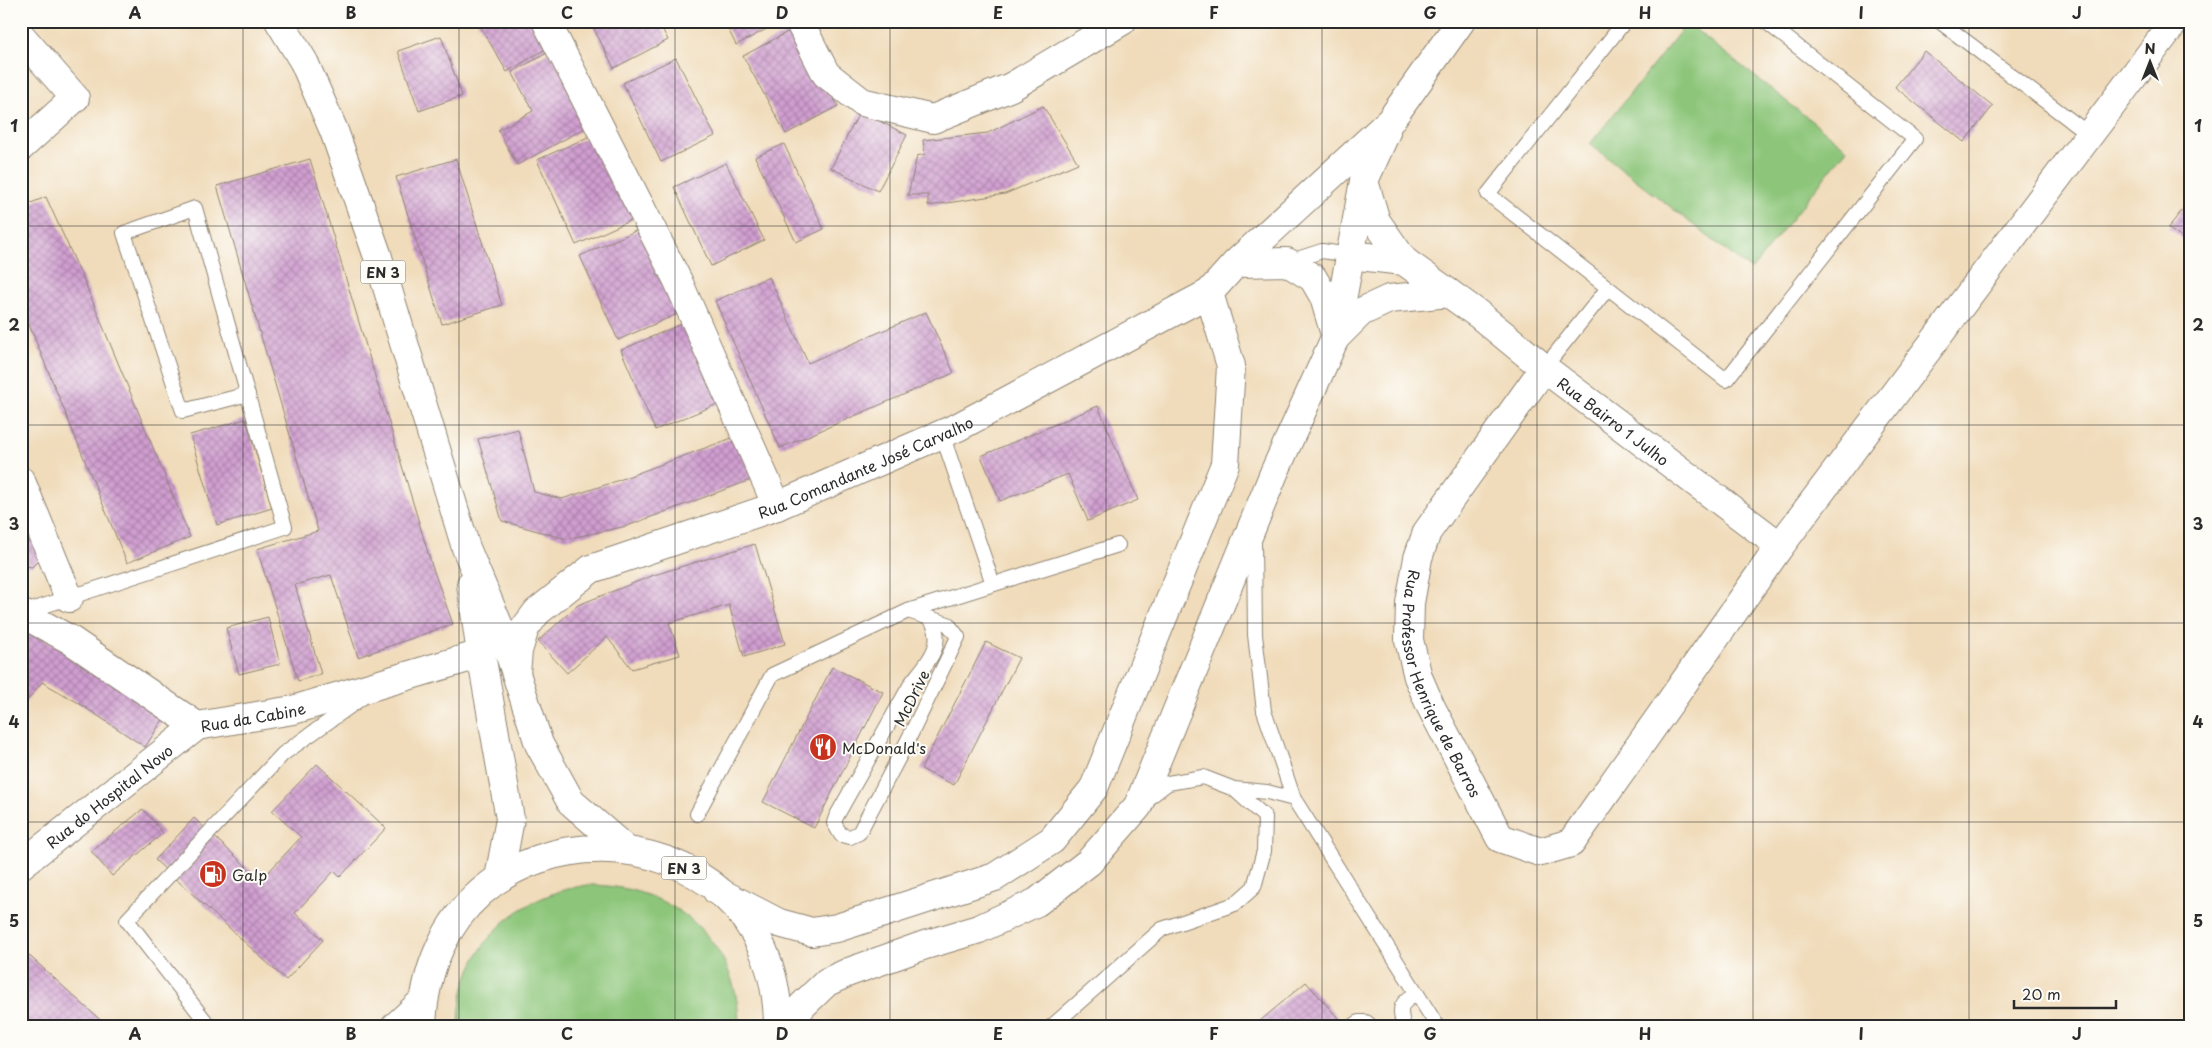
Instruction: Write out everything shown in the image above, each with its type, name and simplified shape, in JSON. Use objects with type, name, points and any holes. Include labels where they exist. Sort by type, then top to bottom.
[{"type":"street","name":"EN 3","points":[[279,21],[304,62],[334,131],[377,254],[466,548],[506,643],[539,744],[571,802],[624,848]]},
{"type":"street","points":[[546,21],[678,281],[777,506]]},
{"type":"street","points":[[799,21],[826,74],[862,102],[933,119],[1011,86],[1122,21]]},
{"type":"street","name":"Rua Comandante José Carvalho","points":[[1336,338],[1364,181],[1390,121],[1461,21]]},
{"type":"street","points":[[1780,546],[2175,21]]},
{"type":"street","points":[[21,36],[75,98],[21,147]]},
{"type":"street","name":"Rua Comandante José Carvalho","points":[[516,673],[518,651],[524,628],[537,612],[591,570],[777,506],[942,434],[1210,293],[1236,263],[1390,121]]},
{"type":"street","points":[[1364,181],[1376,221],[1404,261],[1449,293]]},
{"type":"street","points":[[1350,255],[1404,261]]},
{"type":"street","points":[[1236,263],[1288,262],[1313,278],[1324,297],[1336,338]]},
{"type":"street","points":[[717,891],[779,923],[812,932],[837,928],[995,877],[1052,840],[1094,788],[1225,464],[1231,366],[1210,293]]},
{"type":"street","points":[[787,1027],[802,1006],[827,982],[908,951],[979,929],[1037,902],[1089,862],[1138,806],[1254,522],[1336,338],[1361,312],[1389,299],[1449,293]]},
{"type":"street","name":"Rua Bairro 1 Julho","points":[[1449,293],[1544,368],[1780,546]]},
{"type":"street","name":"Rua Professor Henrique de Barros","points":[[1544,368],[1427,532],[1414,578],[1410,604],[1409,640],[1418,677],[1431,707],[1500,838],[1540,852],[1571,843],[1780,546]]},
{"type":"street","points":[[21,481],[69,598]]},
{"type":"street","name":"EN 3","points":[[466,548],[481,654],[510,819],[499,878]]},
{"type":"street","name":"Rua da Cabine","points":[[22,614],[69,639],[197,726],[293,710],[481,654]]},
{"type":"street","name":"Rua do Hospital Novo","points":[[21,865],[197,726]]},
{"type":"street","name":"EN 3","points":[[423,1014],[432,966],[450,929],[475,898],[499,878],[526,863],[554,853],[585,848],[624,848],[646,853],[693,873],[717,891],[745,921],[760,948],[774,987],[778,1027]]},
{"type":"street","points":[[395,1027],[423,1014]]},
{"type":"lane","points":[[1625,21],[1488,194],[1726,380],[1916,139],[1765,21]]},
{"type":"lane","points":[[1939,21],[2090,135]]},
{"type":"lane","points":[[22,614],[285,527],[248,394],[195,208],[124,233],[183,411],[248,394]]},
{"type":"lane","points":[[1288,262],[1322,252],[1350,255]]},
{"type":"lane","points":[[1544,368],[1608,288]]},
{"type":"lane","points":[[942,434],[994,584]]},
{"type":"lane","points":[[1254,522],[1255,635],[1264,711],[1294,799],[1438,1027]]},
{"type":"lane","points":[[697,814],[772,675],[908,611],[1118,544]]},
{"type":"lane","name":"McDrive","points":[[908,611],[930,618],[948,624],[958,638],[909,738],[859,833],[850,837],[842,835],[834,823],[836,817],[907,690],[928,662],[935,649],[937,628],[930,618]]},
{"type":"lane","points":[[210,1027],[127,920],[283,754],[381,684]]},
{"type":"lane","points":[[1138,806],[1168,783],[1203,777],[1234,789],[1267,792],[1294,799]]},
{"type":"lane","points":[[1051,1027],[1162,929],[1235,904],[1254,887],[1264,851],[1264,817],[1234,789]]},
{"type":"lane","points":[[1404,1027],[1400,1010],[1403,1002],[1417,993]]},
{"type":"lane","points":[[1352,1027],[1359,1022],[1366,1022],[1372,1027]]},
{"type":"green space","points":[[1687,23],[1847,149],[1751,270],[1590,144]]},
{"type":"green space","points":[[588,885],[618,887],[647,895],[672,907],[695,923],[713,943],[727,968],[736,996],[739,1027],[459,1027],[461,999],[469,973],[480,951],[495,931],[514,914],[536,901],[561,891]]},
{"type":"building","points":[[477,21],[534,21],[549,47],[507,72]]},
{"type":"building","points":[[590,21],[658,21],[668,40],[614,68]]},
{"type":"building","points":[[724,21],[782,21],[736,45]]},
{"type":"building","points":[[795,28],[838,106],[786,134],[743,56]]},
{"type":"building","points":[[441,36],[462,96],[419,111],[398,51]]},
{"type":"building","points":[[551,51],[591,125],[517,165],[498,130],[533,111],[512,72]]},
{"type":"building","points":[[1924,51],[1993,106],[1964,142],[1895,87]]},
{"type":"building","points":[[676,58],[715,136],[661,162],[623,83]]},
{"type":"building","points":[[1043,106],[1078,163],[1005,194],[928,206],[928,195],[908,195],[917,156],[925,154],[923,140],[988,133]]},
{"type":"building","points":[[860,111],[907,135],[878,191],[831,168]]},
{"type":"building","points":[[599,132],[638,217],[576,245],[537,160]]},
{"type":"building","points":[[784,144],[824,229],[796,242],[755,157]]},
{"type":"building","points":[[310,159],[432,566],[453,624],[358,657],[331,575],[295,585],[321,674],[298,681],[257,549],[318,531],[217,186]]},
{"type":"building","points":[[456,159],[502,305],[442,324],[396,177]]},
{"type":"building","points":[[726,163],[764,240],[711,266],[674,187]]},
{"type":"building","points":[[46,197],[85,283],[190,537],[127,563],[21,305],[21,207]]},
{"type":"building","points":[[2191,199],[2191,245],[2168,228]]},
{"type":"building","points":[[644,227],[682,312],[618,340],[580,256]]},
{"type":"building","points":[[769,277],[808,363],[926,312],[954,373],[780,448],[715,301]]},
{"type":"building","points":[[686,322],[720,403],[655,430],[621,350]]},
{"type":"building","points":[[1098,406],[1138,500],[1088,521],[1068,474],[1000,501],[981,456]]},
{"type":"building","points":[[246,419],[272,508],[217,525],[190,435]]},
{"type":"building","points":[[518,429],[534,492],[562,499],[611,483],[740,435],[756,478],[627,526],[566,539],[502,521],[478,439]]},
{"type":"building","points":[[21,510],[43,556],[32,567],[21,565]]},
{"type":"building","points":[[755,544],[785,644],[744,657],[729,605],[669,623],[680,655],[632,669],[607,637],[567,673],[538,641],[578,605],[654,575]]},
{"type":"building","points":[[268,617],[280,664],[239,674],[226,628]]},
{"type":"building","points":[[21,626],[63,649],[166,715],[145,747],[77,702],[42,682],[21,708]]},
{"type":"building","points":[[986,642],[1019,658],[954,785],[921,769]]},
{"type":"building","name":"McDonald's","points":[[832,667],[883,692],[814,828],[763,802]]},
{"type":"building","name":"Galp","points":[[317,764],[386,828],[340,877],[334,871],[295,913],[323,940],[286,980],[155,860],[194,818],[261,880],[301,837],[272,811]]},
{"type":"building","points":[[143,809],[163,833],[112,876],[91,851]]},
{"type":"building","points":[[23,950],[108,1027],[24,1027],[21,1024]]},
{"type":"building","points":[[1306,982],[1346,1027],[1253,1027]]},
{"type":"place","name":"McDonald's","points":[[823,747]]},
{"type":"place","name":"Galp","points":[[213,874]]}]
